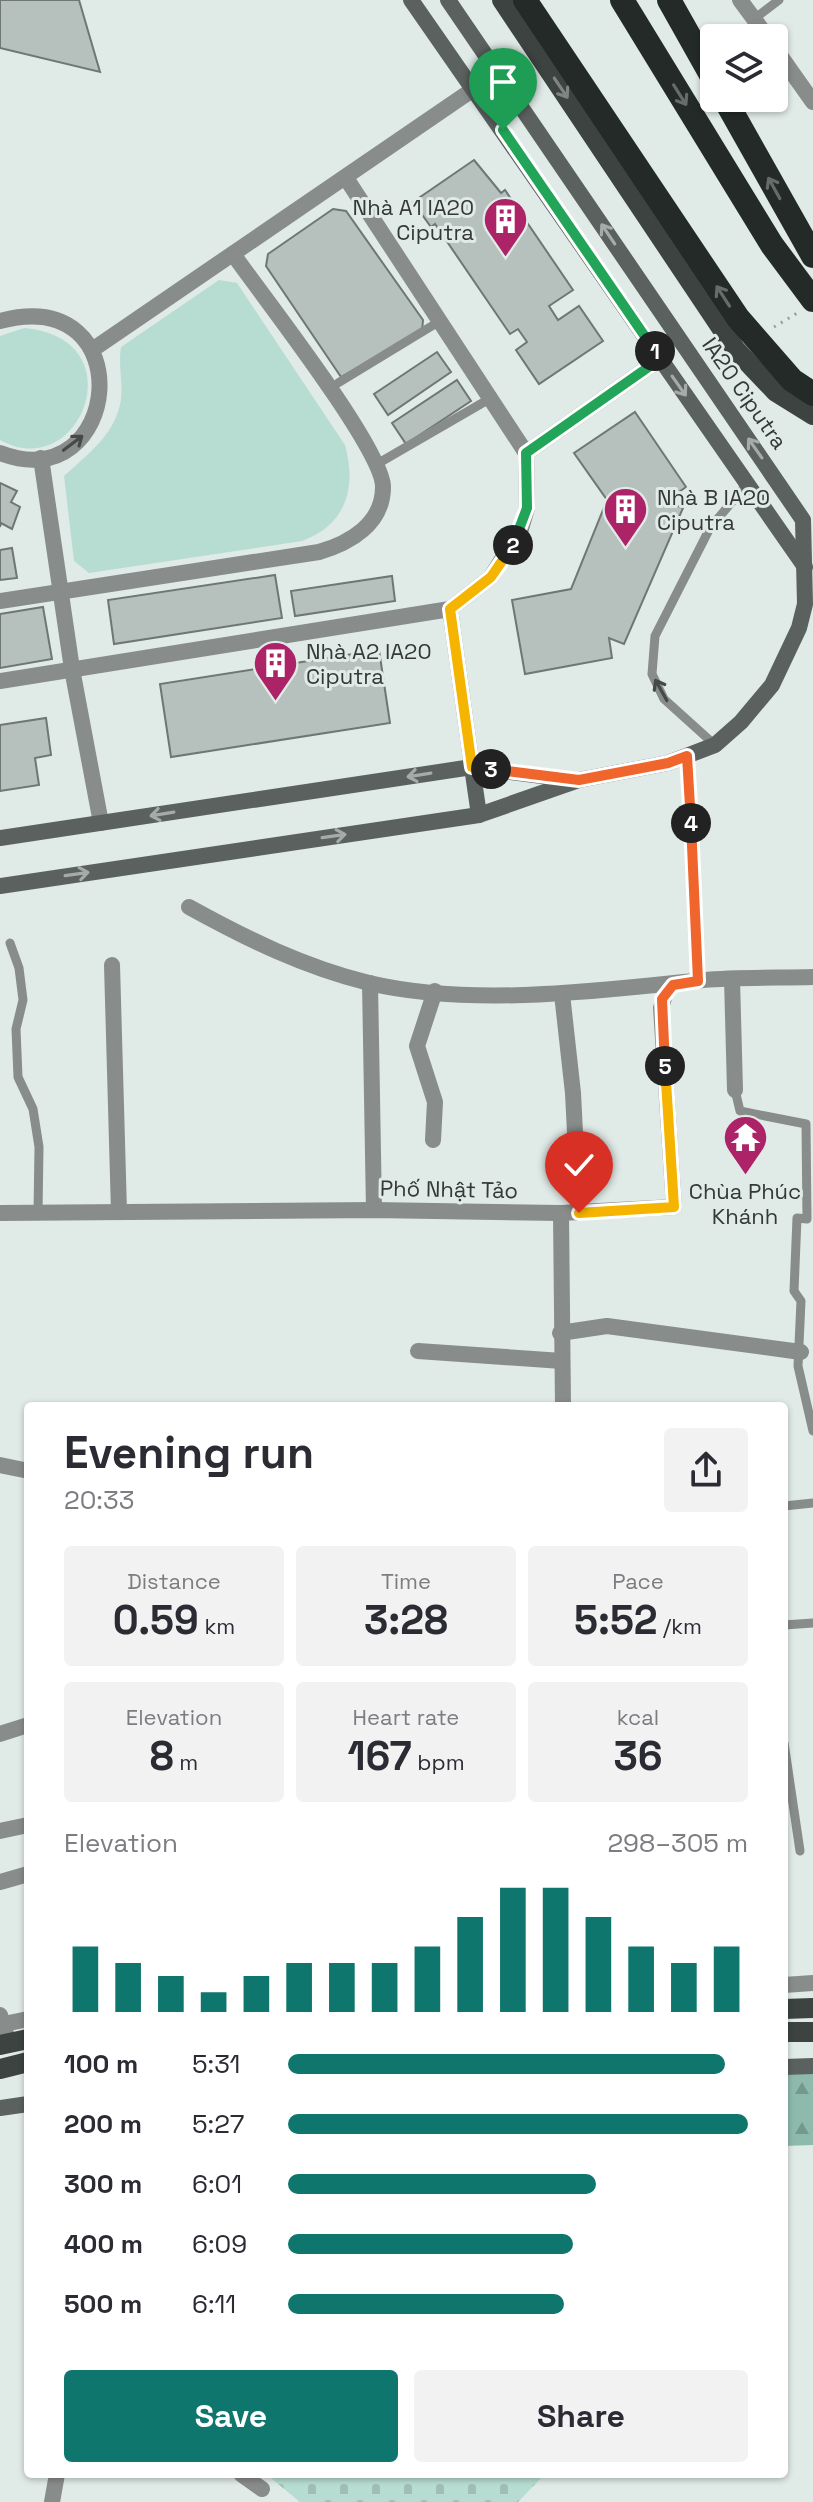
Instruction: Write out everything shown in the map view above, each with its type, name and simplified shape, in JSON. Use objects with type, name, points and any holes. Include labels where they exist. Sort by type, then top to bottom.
[{"type":"highway","points":[[525,0],[754,339],[792,380],[813,394]]},
{"type":"highway","points":[[620,0],[810,304]]},
{"type":"highway","points":[[669,0],[700,55]]},
{"type":"highway","points":[[732,112],[813,256]]},
{"type":"main road","points":[[502,0],[736,350],[776,392],[813,415]]},
{"type":"main road","points":[[788,2009],[813,2008]]},
{"type":"main road","points":[[788,2032],[813,2032]]},
{"type":"main road","points":[[0,2069],[24,2063]]},
{"type":"street","points":[[411,0],[805,567]]},
{"type":"street","name":"IA20 Ciputra","points":[[448,0],[792,499],[803,520],[805,604],[799,628],[772,685],[741,722],[715,745]]},
{"type":"street","points":[[740,0],[758,24]]},
{"type":"street","points":[[788,67],[813,102]]},
{"type":"street","points":[[92,350],[497,73]]},
{"type":"street","points":[[0,681],[450,609],[491,577],[521,529],[527,508],[526,453],[346,178]]},
{"type":"street","points":[[0,601],[319,552],[344,545],[364,530],[376,514],[383,486],[364,437],[233,254]]},
{"type":"street","points":[[0,321],[24,314],[49,317],[71,327],[92,350],[99,365],[103,388],[98,411],[87,432],[70,447],[41,458],[25,459],[0,453]]},
{"type":"street","points":[[526,453],[660,359]]},
{"type":"street","points":[[41,458],[72,669],[101,823]]},
{"type":"street","points":[[450,609],[479,815]]},
{"type":"street","points":[[0,886],[479,815],[579,780],[668,763],[715,745]]},
{"type":"street","points":[[0,838],[472,767],[579,780]]},
{"type":"street","points":[[189,907],[264,949],[370,983],[435,991],[562,994],[698,981],[813,977]]},
{"type":"street","points":[[112,965],[119,1212]]},
{"type":"street","points":[[732,979],[735,1090]]},
{"type":"street","points":[[370,983],[374,1210]]},
{"type":"street","name":"Phố Nhật Tảo","points":[[0,1213],[374,1210],[579,1213],[674,1207],[661,1008],[666,991],[673,985]]},
{"type":"street","points":[[433,1140],[435,1102],[417,1046],[435,991]]},
{"type":"street","points":[[562,994],[573,1093],[579,1213]]},
{"type":"street","points":[[561,1213],[563,1402]]},
{"type":"street","points":[[560,1333],[607,1326],[801,1352]]},
{"type":"street","points":[[418,1351],[562,1361]]},
{"type":"street","points":[[0,1465],[24,1470]]},
{"type":"street","points":[[0,1734],[24,1726]]},
{"type":"street","points":[[0,1831],[24,1826]]},
{"type":"street","points":[[0,1882],[24,1875]]},
{"type":"street","points":[[788,1985],[813,1983]]},
{"type":"street","points":[[788,2067],[813,2066]]},
{"type":"street","points":[[0,2108],[24,2105]]},
{"type":"street","points":[[52,2502],[56,2478]]},
{"type":"street","points":[[247,2478],[262,2489]]},
{"type":"lane","points":[[754,19],[779,0]]},
{"type":"lane","points":[[338,383],[440,321]]},
{"type":"lane","points":[[377,464],[491,398]]},
{"type":"lane","points":[[715,745],[664,699],[652,674],[655,636],[710,528],[746,485]]},
{"type":"lane","points":[[687,756],[698,981]]},
{"type":"lane","points":[[10,943],[19,968],[23,1000],[16,1029],[18,1077],[33,1109],[39,1147],[38,1213]]},
{"type":"lane","points":[[735,1090],[740,1111],[806,1124],[809,1207],[807,1219],[797,1218],[794,1291],[801,1301],[798,1366],[813,1431]]},
{"type":"lane","points":[[788,1506],[813,1503]]},
{"type":"lane","points":[[788,1625],[813,1623]]},
{"type":"lane","points":[[788,1770],[800,1851]]},
{"type":"path","points":[[754,339],[810,304]]},
{"type":"green space","points":[[219,280],[237,283],[345,445],[350,476],[344,503],[329,525],[302,541],[89,573],[74,561],[64,476],[100,442],[113,423],[121,399],[121,347]]},
{"type":"green space","points":[[24,328],[59,338],[80,356],[88,380],[85,405],[73,427],[54,443],[29,449],[0,440],[0,336]]},
{"type":"green space","points":[[813,2066],[813,2145],[788,2146],[788,2067]]},
{"type":"green space","points":[[271,2478],[541,2478],[518,2502],[300,2502]]},
{"type":"building","points":[[0,0],[79,0],[100,72],[0,48]]},
{"type":"building","name":"Nhà A1 IA20 Ciputra","points":[[474,160],[501,193],[505,190],[573,290],[549,306],[558,320],[579,306],[603,341],[539,384],[516,350],[527,342],[518,329],[510,334],[435,224],[431,227],[413,202]]},
{"type":"building","points":[[333,209],[346,211],[423,320],[422,332],[341,377],[266,266],[268,254]]},
{"type":"building","points":[[437,352],[451,372],[388,415],[374,394]]},
{"type":"building","points":[[457,380],[471,401],[406,444],[392,423]]},
{"type":"building","name":"Nhà B IA20 Ciputra","points":[[635,412],[686,487],[666,501],[683,508],[624,644],[609,638],[612,658],[525,674],[512,600],[571,589],[607,500],[574,453]]},
{"type":"building","points":[[0,483],[17,491],[11,502],[20,507],[12,529],[1,523],[0,527]]},
{"type":"building","points":[[12,548],[17,578],[0,580],[0,550]]},
{"type":"building","points":[[275,575],[282,618],[114,644],[108,600]]},
{"type":"building","points":[[392,576],[395,601],[295,616],[291,591]]},
{"type":"building","points":[[43,607],[52,659],[0,668],[0,614]]},
{"type":"building","name":"Nhà A2 IA20 Ciputra","points":[[379,650],[390,723],[171,757],[160,684]]},
{"type":"building","points":[[46,718],[51,755],[35,758],[39,785],[0,791],[0,725]]},
{"type":"place","name":"Nhà A1 IA20 Ciputra","points":[[505,259]]},
{"type":"place","name":"Nhà B IA20 Ciputra","points":[[626,549]]},
{"type":"place","name":"Nhà A2 IA20 Ciputra","points":[[275,703]]},
{"type":"place","name":"Chùa Phúc Khánh","points":[[745,1177]]},
{"type":"route","points":[[503,130],[660,359],[526,453],[527,508],[510,552],[491,577],[450,609],[472,767],[579,780],[668,763],[687,756],[698,981],[673,985],[666,991],[661,1008],[674,1207],[579,1213]]}]
